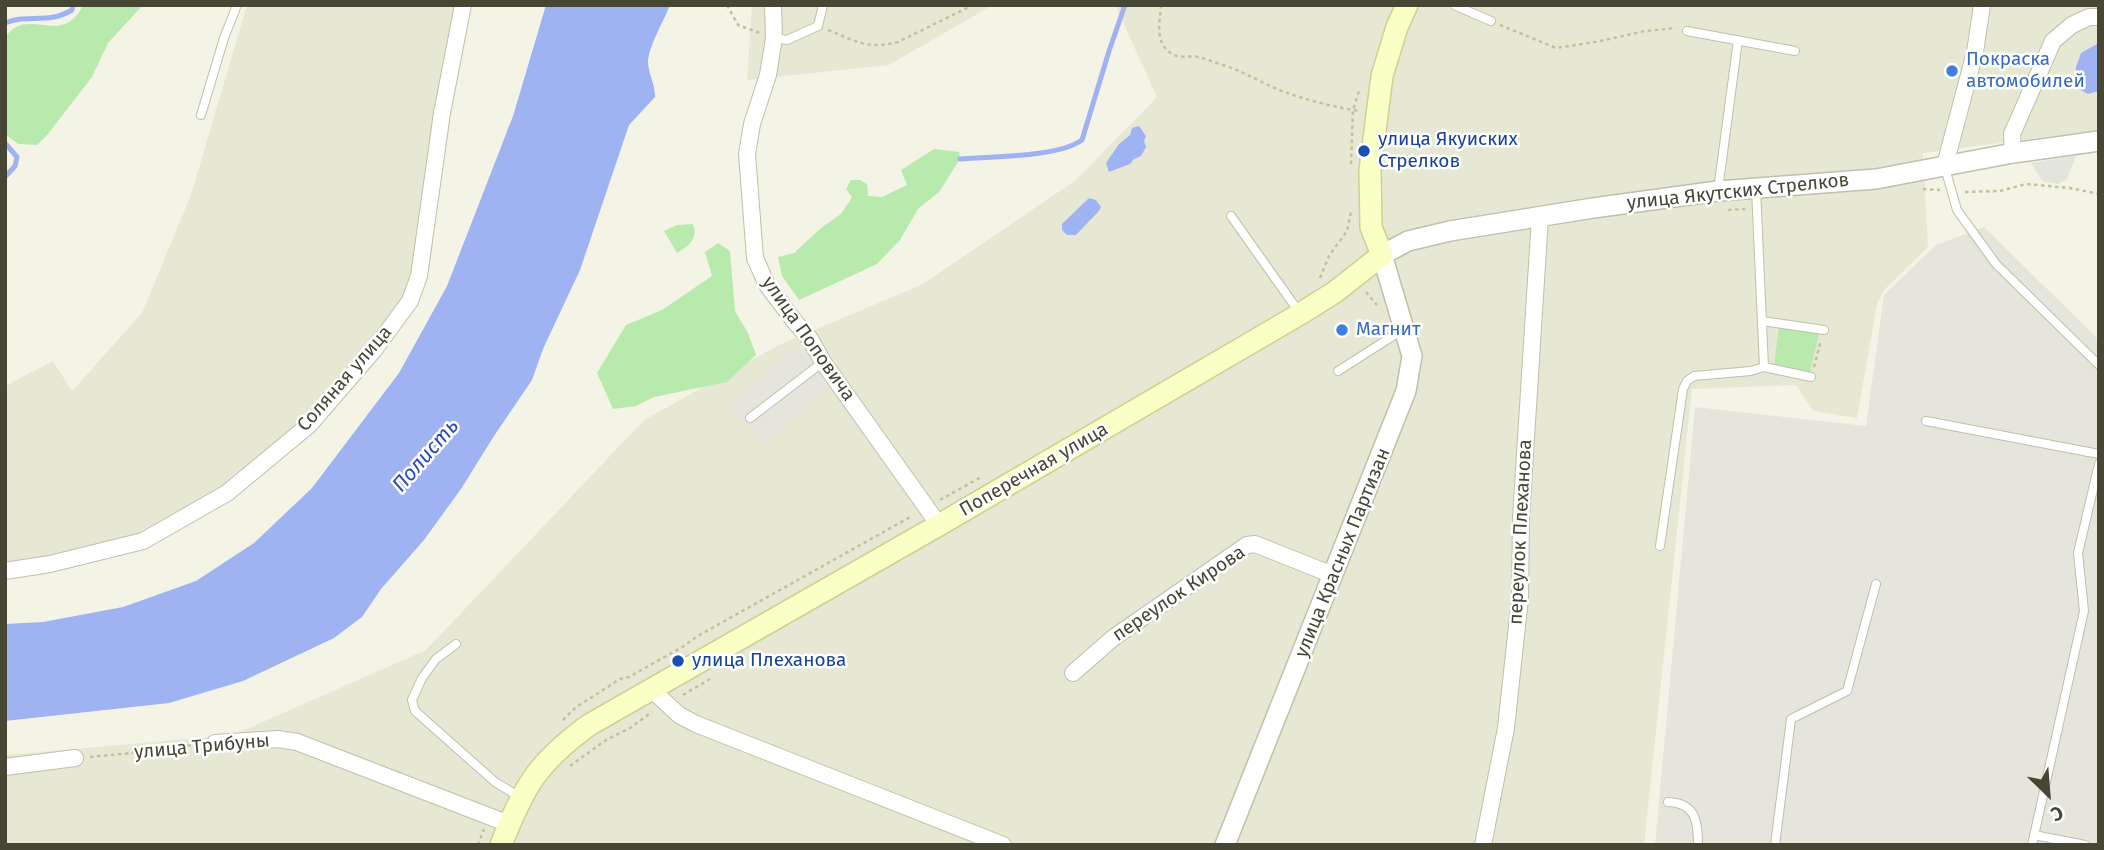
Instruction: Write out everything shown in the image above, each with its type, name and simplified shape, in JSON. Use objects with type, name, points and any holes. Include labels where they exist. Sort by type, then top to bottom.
[{"type":"main road","points":[[1382,256],[1371,226],[1370,170],[1382,76],[1407,5]]},
{"type":"main road","name":"Поперечная улица","points":[[501,845],[499,820],[521,798],[538,770],[564,744],[589,725],[933,516],[1300,314],[1335,292],[1382,256]]},
{"type":"street","name":"Соляная улица","points":[[5,571],[50,564],[144,541],[227,494],[309,425],[374,350],[410,300],[419,276],[442,113],[463,5]]},
{"type":"street","name":"улица Поповича","points":[[773,5],[774,38],[768,75],[751,124],[747,154],[755,258],[767,285],[810,339],[823,362],[933,516]]},
{"type":"street","points":[[1945,165],[1975,51],[1982,5]]},
{"type":"street","points":[[2013,153],[2012,134],[2053,41],[2072,25],[2089,17],[2099,17]]},
{"type":"street","name":"улица Якутских Стрелков","points":[[1382,256],[1408,241],[1451,231],[1540,217],[1757,197],[2099,141]]},
{"type":"street","name":"переулок Плеханова","points":[[1483,845],[1506,728],[1520,598],[1521,517],[1540,217]]},
{"type":"street","name":"улица Красных Партизан","points":[[1225,845],[1406,391],[1412,356],[1382,256]]},
{"type":"street","name":"переулок Кирова","points":[[1073,673],[1113,638],[1247,545],[1255,544],[1333,575]]},
{"type":"street","points":[[651,689],[679,715],[696,724],[1003,845]]},
{"type":"street","name":"улица Трибуны","points":[[215,743],[278,739],[297,742],[499,820]]},
{"type":"street","points":[[5,767],[75,758]]},
{"type":"lane","points":[[201,115],[237,5]]},
{"type":"lane","points":[[774,38],[787,40],[818,26],[823,5]]},
{"type":"lane","points":[[1454,5],[1491,21]]},
{"type":"lane","points":[[1687,31],[1795,51]]},
{"type":"lane","points":[[1721,200],[1738,40]]},
{"type":"lane","points":[[1945,165],[1957,210],[1996,264],[2099,365]]},
{"type":"lane","points":[[1757,197],[1764,367]]},
{"type":"lane","points":[[1231,216],[1300,314]]},
{"type":"lane","points":[[1762,321],[1824,330]]},
{"type":"lane","points":[[1338,371],[1404,329]]},
{"type":"lane","points":[[750,418],[823,362]]},
{"type":"lane","points":[[1660,546],[1681,402],[1687,381],[1694,376],[1751,371],[1764,367],[1811,377]]},
{"type":"lane","points":[[1926,421],[2099,454]]},
{"type":"lane","points":[[2032,845],[2084,611],[2078,553],[2099,464]]},
{"type":"lane","points":[[1774,845],[1791,719],[1847,691],[1876,584]]},
{"type":"lane","points":[[456,644],[429,668],[412,705],[415,711],[495,782],[521,798]]},
{"type":"lane","points":[[1668,802],[1689,808],[1698,823],[1698,845]]},
{"type":"lane","points":[[2034,835],[2085,845]]},
{"type":"path","points":[[727,5],[738,25],[774,38]]},
{"type":"path","points":[[818,26],[874,47],[898,42],[973,5]]},
{"type":"path","points":[[1161,5],[1159,37],[1171,54],[1223,65],[1253,76],[1276,89],[1353,110],[1377,112]]},
{"type":"path","points":[[1491,21],[1556,48],[1673,27],[1687,31]]},
{"type":"path","points":[[1351,169],[1353,110],[1362,83]]},
{"type":"path","points":[[1918,189],[2000,191],[2026,184],[2099,194]]},
{"type":"path","points":[[1721,200],[1757,197]]},
{"type":"path","points":[[1319,280],[1329,256],[1347,231],[1351,209]]},
{"type":"path","points":[[1811,377],[1824,330]]},
{"type":"path","points":[[560,723],[575,708],[696,637],[933,516],[984,475]]},
{"type":"path","name":"улица Трибуны","points":[[75,758],[215,743]]},
{"type":"path","points":[[478,845],[499,820]]},
{"type":"shaded area","points":[[247,5],[456,5],[417,256],[405,298],[372,342],[269,453],[203,500],[140,535],[5,565],[5,386],[53,361],[72,391],[142,313],[191,195]]},
{"type":"shaded area","points":[[752,5],[993,5],[889,65],[747,80]]},
{"type":"shaded area","points":[[1115,5],[2099,5],[2099,130],[1923,153],[1928,247],[1884,290],[1877,304],[1857,418],[1813,411],[1796,385],[1692,389],[1644,845],[5,845],[5,755],[233,735],[426,650],[644,420],[779,345],[923,284],[1076,180],[1157,97]]},
{"type":"shaded area","points":[[2076,156],[2067,179],[2058,184],[2042,181],[2031,163]]},
{"type":"shaded area","points":[[1984,227],[2099,340],[2099,845],[1655,845],[1695,407],[1866,426],[1884,295],[1936,245]]},
{"type":"shaded area","points":[[798,345],[833,387],[763,445],[728,403]]},
{"type":"green space","points":[[83,5],[143,5],[108,43],[92,77],[48,134],[37,145],[18,144],[5,134],[5,38],[23,25],[65,24],[74,18]]},
{"type":"green space","points":[[934,149],[959,152],[960,159],[939,192],[918,209],[900,240],[877,264],[799,300],[782,276],[778,257],[794,253],[841,214],[852,197],[846,189],[851,180],[860,180],[867,184],[868,196],[882,197],[907,185],[901,170]]},
{"type":"green space","points":[[693,224],[691,242],[677,253],[664,231],[677,225]]},
{"type":"green space","points":[[718,243],[730,251],[735,311],[748,333],[756,355],[727,382],[654,397],[636,406],[613,409],[597,373],[626,325],[662,310],[712,276],[705,252]]},
{"type":"green space","points":[[1779,327],[1819,334],[1810,372],[1774,365]]},
{"type":"water","name":"Полисть","points":[[546,5],[670,5],[653,42],[648,63],[655,97],[629,125],[580,270],[543,349],[532,380],[461,489],[424,540],[381,589],[362,617],[334,638],[243,681],[169,703],[5,721],[5,624],[43,622],[123,607],[196,581],[254,543],[312,488],[399,373],[447,286],[513,116]]},
{"type":"water","points":[[2097,44],[2099,91],[2088,94],[2075,87],[2076,67],[2081,53]]},
{"type":"water","points":[[1139,126],[1146,136],[1146,147],[1141,156],[1130,164],[1109,172],[1106,163],[1119,144],[1130,135],[1132,128]]},
{"type":"water","points":[[1089,198],[1096,200],[1101,207],[1099,211],[1076,235],[1067,235],[1062,230],[1062,224]]},
{"type":"waterway","points":[[5,23],[54,17],[72,10],[73,5]]},
{"type":"waterway","points":[[960,159],[1041,153],[1071,146],[1082,140],[1125,5]]},
{"type":"waterway","points":[[5,143],[17,157],[15,166],[5,177]]},
{"type":"place","name":"Покраска автомобилей","points":[[1952,71]]},
{"type":"place","name":"улица Якуиских Стрелков","points":[[1364,151]]},
{"type":"place","name":"Магнит","points":[[1342,330]]},
{"type":"place","name":"улица Плеханова","points":[[678,661]]}]
